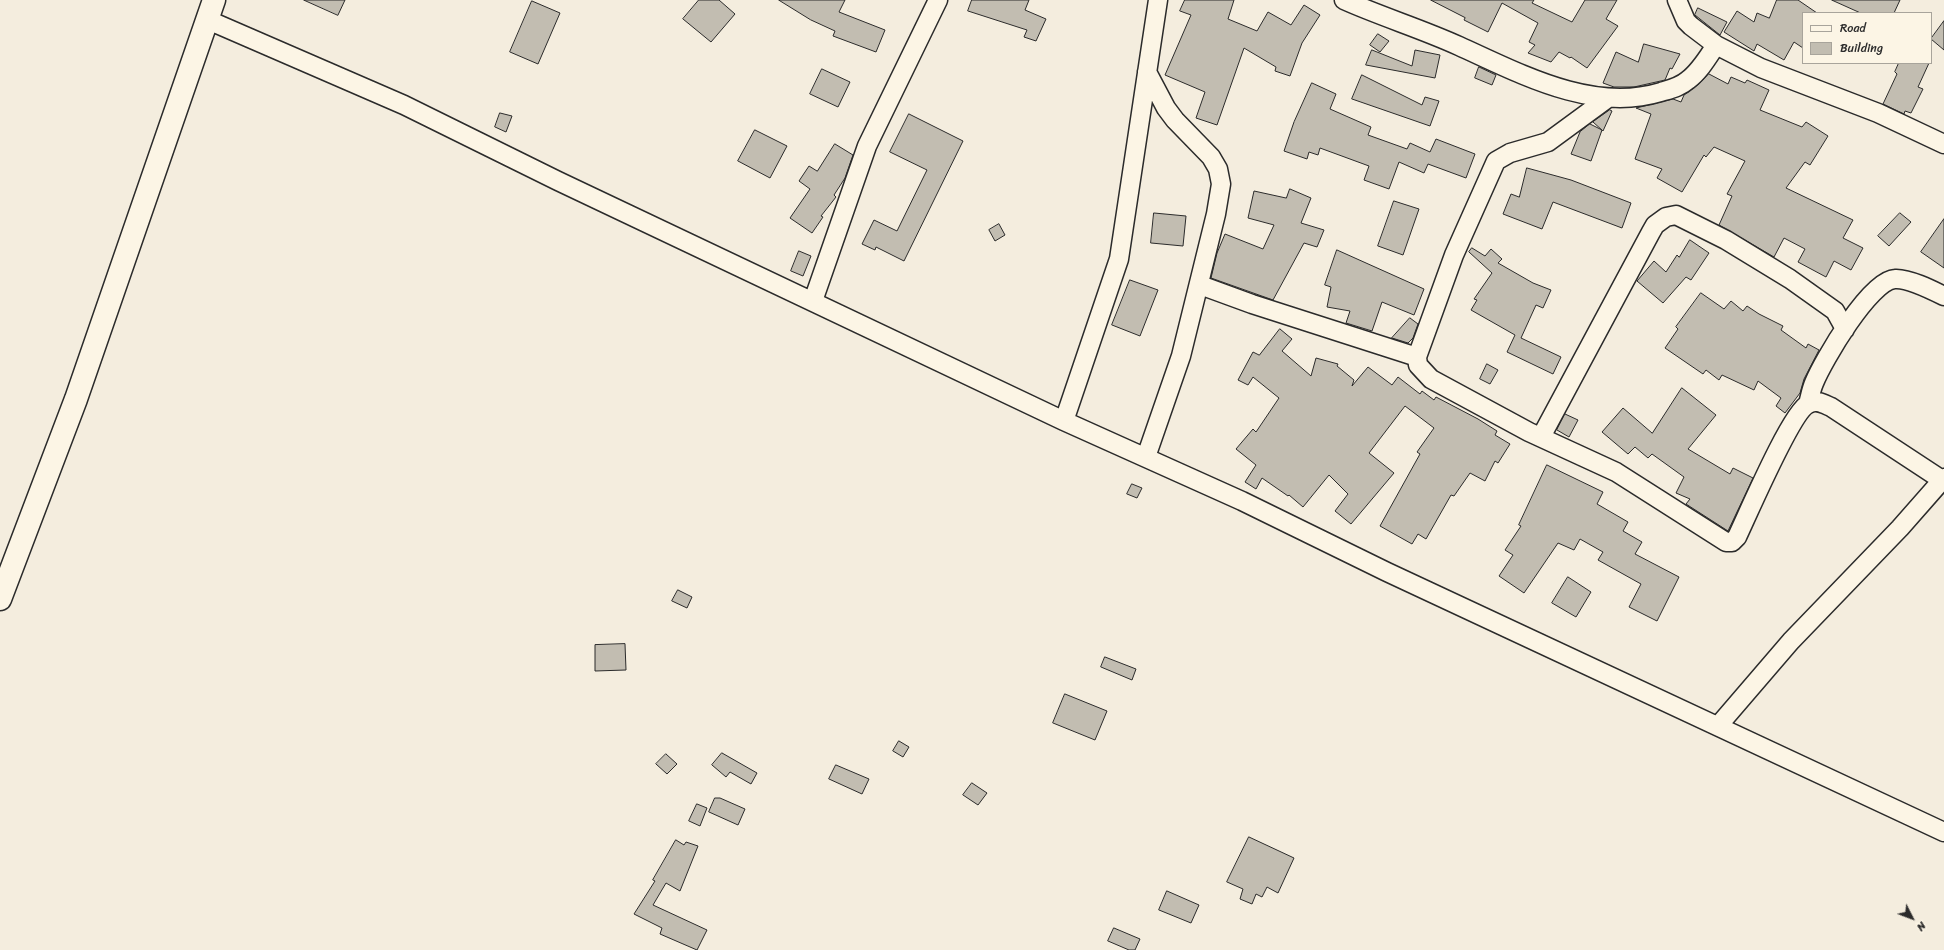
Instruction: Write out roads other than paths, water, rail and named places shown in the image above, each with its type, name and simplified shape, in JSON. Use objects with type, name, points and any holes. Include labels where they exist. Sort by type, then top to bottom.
[{"type":"street","points":[[0,599],[76,399],[214,0]]},
{"type":"street","points":[[813,301],[867,146],[938,0]]},
{"type":"street","points":[[1064,422],[1119,259],[1158,0]]},
{"type":"street","points":[[1344,0],[1439,37],[1517,73],[1576,92],[1608,98],[1645,97],[1680,86],[1695,75],[1716,45]]},
{"type":"street","points":[[1677,0],[1686,21],[1716,45],[1761,68],[1878,113],[1944,144]]},
{"type":"street","points":[[208,20],[404,104],[558,181],[813,301],[1064,422],[1146,456],[1387,572],[1944,832]]},
{"type":"street","points":[[1146,456],[1181,356],[1200,285],[1207,247],[1216,214],[1221,184],[1218,169],[1203,147],[1175,120],[1166,108],[1147,72]]},
{"type":"street","points":[[1576,92],[1586,114]]},
{"type":"street","points":[[1608,98],[1548,142],[1510,152],[1496,160],[1454,255],[1417,357],[1418,365],[1431,379],[1541,437],[1616,472],[1691,519],[1718,538],[1729,543],[1737,537],[1785,437],[1800,412],[1808,404],[1815,401],[1831,407],[1943,479],[1900,528],[1791,641],[1718,726]]},
{"type":"street","points":[[1541,437],[1651,232],[1655,225],[1666,217],[1676,215],[1726,240],[1790,279],[1835,311],[1845,329]]},
{"type":"street","points":[[1808,404],[1814,383],[1845,329],[1857,311],[1883,284],[1894,279],[1903,280],[1944,296]]},
{"type":"street","points":[[1200,285],[1252,304],[1417,357]]},
{"type":"street","points":[[1835,311],[1857,311]]}]
